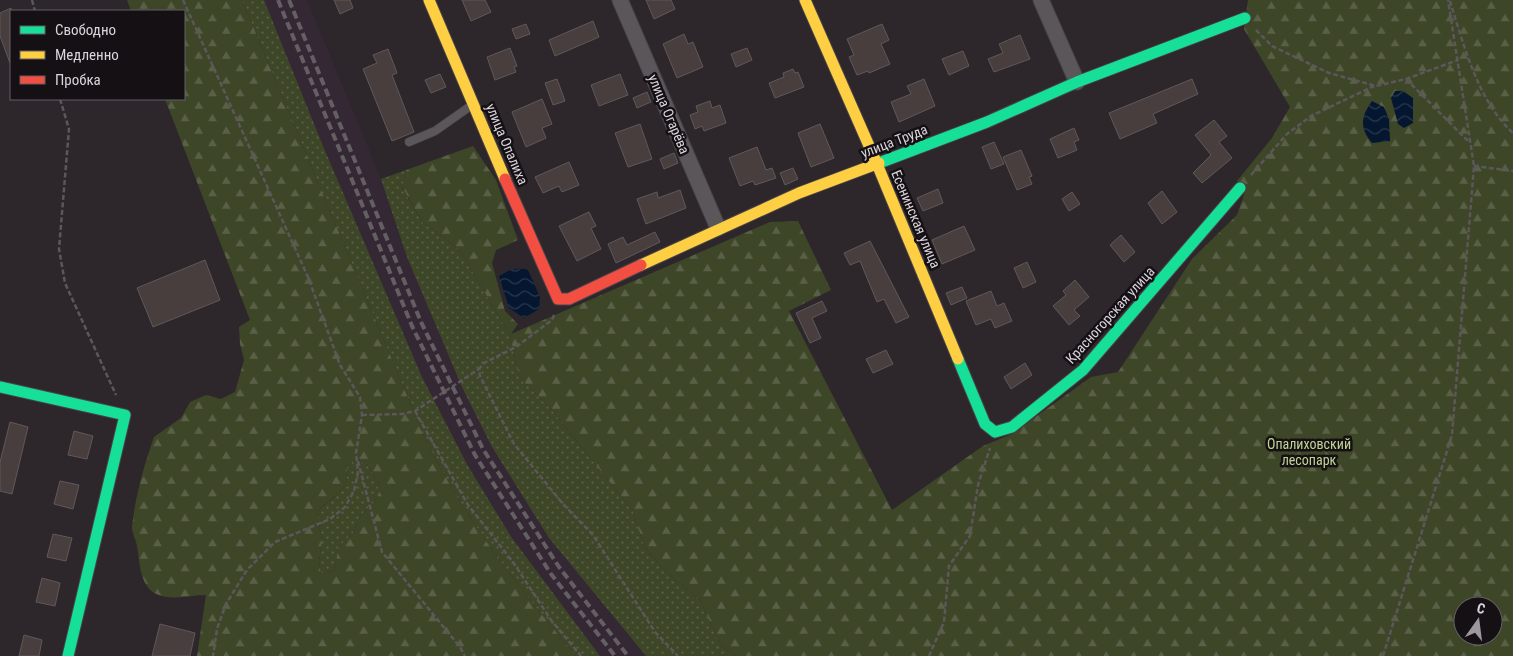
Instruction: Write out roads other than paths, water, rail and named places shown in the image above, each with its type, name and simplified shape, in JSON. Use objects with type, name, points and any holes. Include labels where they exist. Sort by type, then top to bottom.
[{"type":"street","name":"улица Опалиха","points":[[429,0],[553,292],[558,299]]},
{"type":"street","name":"улица Огарёва","points":[[620,0],[718,228]]},
{"type":"street","name":"Есенинская улица","points":[[805,0],[877,164],[985,424],[995,432]]},
{"type":"street","points":[[1041,0],[1077,82]]},
{"type":"street","name":"улица Труда","points":[[558,299],[568,299],[718,228],[799,193],[986,122],[1077,82],[1245,18]]},
{"type":"street","name":"Красногорская улица","points":[[995,432],[1012,427],[1083,370],[1240,188]]},
{"type":"street","points":[[0,386],[125,415],[68,656]]},
{"type":"lane","points":[[409,142],[435,131],[474,104]]},
{"type":"water","points":[[1395,91],[1403,91],[1413,98],[1413,123],[1404,128],[1398,124],[1391,98]]},
{"type":"water","points":[[1372,101],[1384,107],[1389,119],[1390,141],[1372,143],[1365,132],[1363,127],[1364,117]]},
{"type":"water","points":[[520,268],[528,270],[540,297],[539,309],[524,318],[509,308],[499,276]]},
{"type":"railway","points":[[278,0],[412,326],[475,455],[551,574],[615,656]]},
{"type":"railway","points":[[289,0],[421,322],[483,449],[559,567],[628,656]]},
{"type":"park label","name":"Опалиховский лесопарк","points":[[1309,452]]}]
